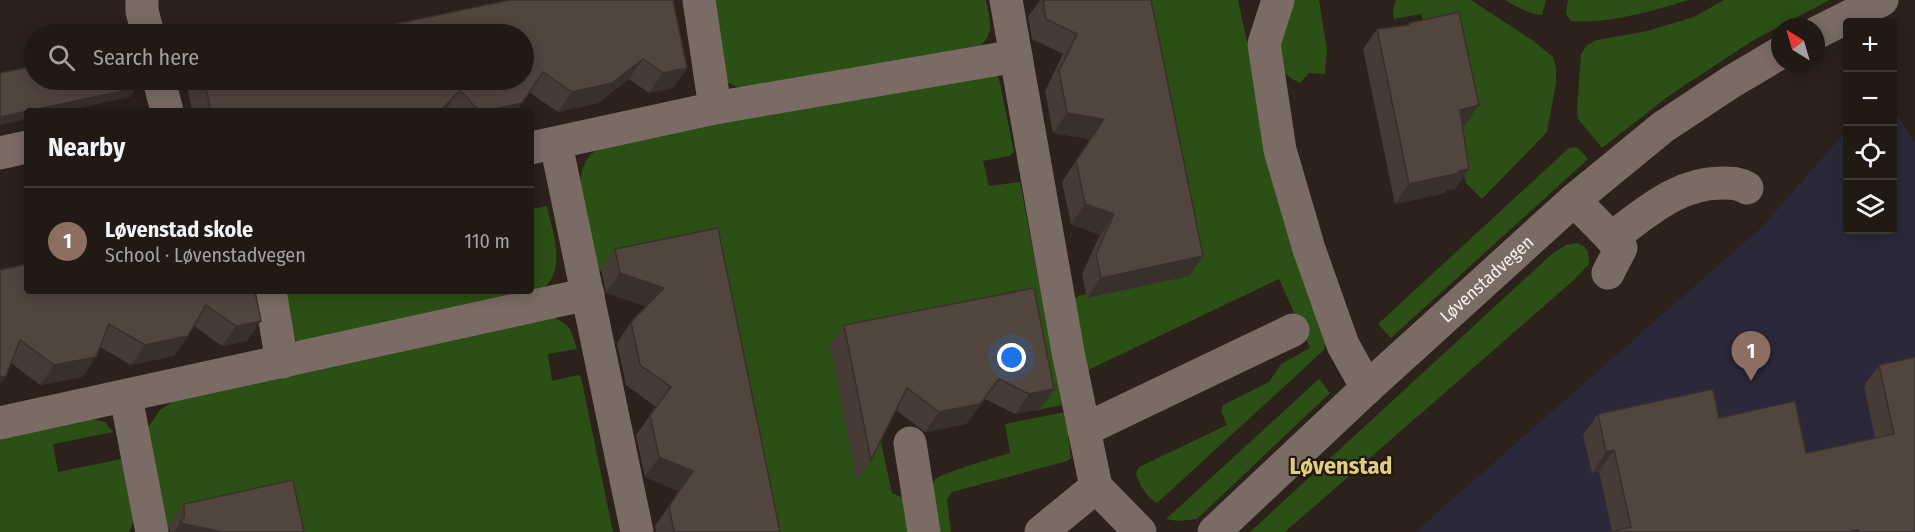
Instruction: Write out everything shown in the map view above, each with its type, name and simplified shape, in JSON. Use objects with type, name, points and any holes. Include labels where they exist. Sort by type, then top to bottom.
[{"type":"street","points":[[142,0],[145,24]]},
{"type":"street","points":[[699,0],[715,108]]},
{"type":"street","points":[[1006,0],[1066,341],[1096,487],[1140,532]]},
{"type":"street","points":[[1278,0],[1264,44],[1280,150],[1309,249],[1343,345],[1367,388]]},
{"type":"street","points":[[1825,28],[1882,0]]},
{"type":"street","points":[[637,532],[588,294],[543,146],[715,108],[1017,56]]},
{"type":"street","name":"Løvenstadvegen","points":[[1214,532],[1367,388],[1574,200],[1663,127],[1771,58]]},
{"type":"street","points":[[162,90],[166,108]]},
{"type":"street","points":[[0,153],[24,148]]},
{"type":"street","points":[[1611,238],[1678,191],[1704,183],[1738,183],[1748,188]]},
{"type":"street","points":[[1574,200],[1621,248],[1608,273]]},
{"type":"street","points":[[271,294],[282,362]]},
{"type":"street","points":[[0,423],[588,294]]},
{"type":"street","points":[[1084,430],[1293,330]]},
{"type":"street","points":[[126,397],[152,532]]},
{"type":"street","points":[[910,443],[924,532]]},
{"type":"street","points":[[1041,532],[1096,487]]},
{"type":"shaded area","points":[[1897,115],[1915,142],[1915,532],[1415,532],[1762,227],[1843,135],[1843,234],[1897,234]]},
{"type":"green space","points":[[710,0],[986,0],[990,27],[987,38],[977,49],[741,89],[722,80]]},
{"type":"green space","points":[[1133,0],[1238,0],[1288,231],[1325,343],[1324,350],[1157,503],[1139,482],[1136,474],[1139,467],[1227,425],[1221,411],[1223,405],[1269,382],[1281,364],[1310,348],[1279,279],[1084,372],[1073,299],[1098,292]]},
{"type":"green space","points":[[1289,0],[1319,0],[1327,50],[1325,74],[1309,73],[1300,83],[1281,68],[1278,58],[1279,35]]},
{"type":"green space","points":[[1396,0],[1471,0],[1532,40],[1553,57],[1556,83],[1547,132],[1482,199],[1466,183],[1421,14],[1394,19],[1393,9]]},
{"type":"green space","points":[[1505,0],[1546,0],[1542,15],[1528,12]]},
{"type":"green space","points":[[1568,0],[1689,0],[1630,16],[1601,21],[1571,21],[1566,14]]},
{"type":"green space","points":[[1724,0],[1830,0],[1796,18],[1771,18],[1771,31],[1670,95],[1602,148],[1578,119],[1581,54],[1587,45],[1597,40],[1647,31],[1694,17]]},
{"type":"green space","points":[[997,74],[1014,152],[1009,156],[983,161],[989,186],[1020,182],[1062,405],[1034,411],[1036,407],[830,345],[878,429],[892,493],[903,498],[910,532],[762,532],[705,251],[600,271],[594,266],[581,206],[581,174],[586,161],[597,150],[612,143]]},
{"type":"green space","points":[[1577,147],[1588,159],[1391,338],[1378,324],[1569,148]]},
{"type":"green space","points":[[547,206],[557,259],[550,281],[541,291],[527,299],[308,348],[300,343],[290,331],[281,294],[534,294],[534,208]]},
{"type":"green space","points":[[1576,243],[1584,246],[1588,252],[1589,264],[1574,280],[1285,532],[1250,532],[1553,253],[1566,245]]},
{"type":"green space","points":[[553,317],[570,329],[577,349],[548,354],[552,381],[578,375],[581,377],[613,532],[286,532],[178,528],[164,530],[147,429],[160,410],[180,397]]},
{"type":"green space","points":[[1319,379],[1330,393],[1197,519],[1178,521],[1166,519]]},
{"type":"green space","points":[[1065,412],[1071,458],[952,492],[947,499],[951,532],[935,532],[932,498],[935,480],[957,470],[1010,453],[1005,424]]},
{"type":"green space","points":[[91,419],[105,422],[113,432],[53,444],[58,472],[121,459],[134,521],[129,532],[0,532],[0,437]]},
{"type":"building","points":[[509,0],[673,0],[687,68],[663,73],[643,59],[612,83],[572,92],[543,72],[534,85],[534,24],[395,24]]},
{"type":"building","points":[[1043,0],[1151,0],[1203,256],[1101,278],[1096,254],[1114,214],[1085,204],[1076,161],[1104,119],[1067,113],[1059,71],[1077,34],[1046,19]]},
{"type":"building","points":[[1459,12],[1479,105],[1460,110],[1469,169],[1409,184],[1377,29],[1409,25],[1409,23]]},
{"type":"building","points":[[24,68],[24,90],[127,90],[42,108],[24,108],[24,112],[0,117],[0,73]]},
{"type":"building","points":[[206,90],[460,90],[443,108],[210,108]]},
{"type":"building","points":[[460,90],[531,90],[522,103],[499,108],[476,108]]},
{"type":"building","points":[[718,228],[780,532],[674,532],[669,506],[693,471],[659,457],[650,415],[671,387],[640,365],[631,322],[664,288],[620,273],[615,249]]},
{"type":"building","points":[[24,265],[24,294],[256,294],[261,321],[236,326],[206,305],[188,336],[145,345],[109,324],[96,357],[54,365],[20,340],[6,376],[0,377],[0,270]]},
{"type":"building","points":[[1034,288],[1054,389],[1029,394],[999,379],[980,404],[939,412],[907,388],[871,460],[844,325]]},
{"type":"building","points":[[1915,357],[1915,532],[1859,532],[1858,530],[1847,532],[1609,532],[1631,527],[1614,450],[1606,452],[1598,414],[1713,389],[1719,418],[1795,401],[1806,453],[1894,434],[1879,365]]},
{"type":"building","points":[[293,480],[304,532],[223,532],[180,523],[184,517],[184,504]]},
{"type":"place","name":"Løvenstad skole","points":[[1751,381]]},
{"type":"district","name":"Løvenstad","points":[[1341,466]]}]
